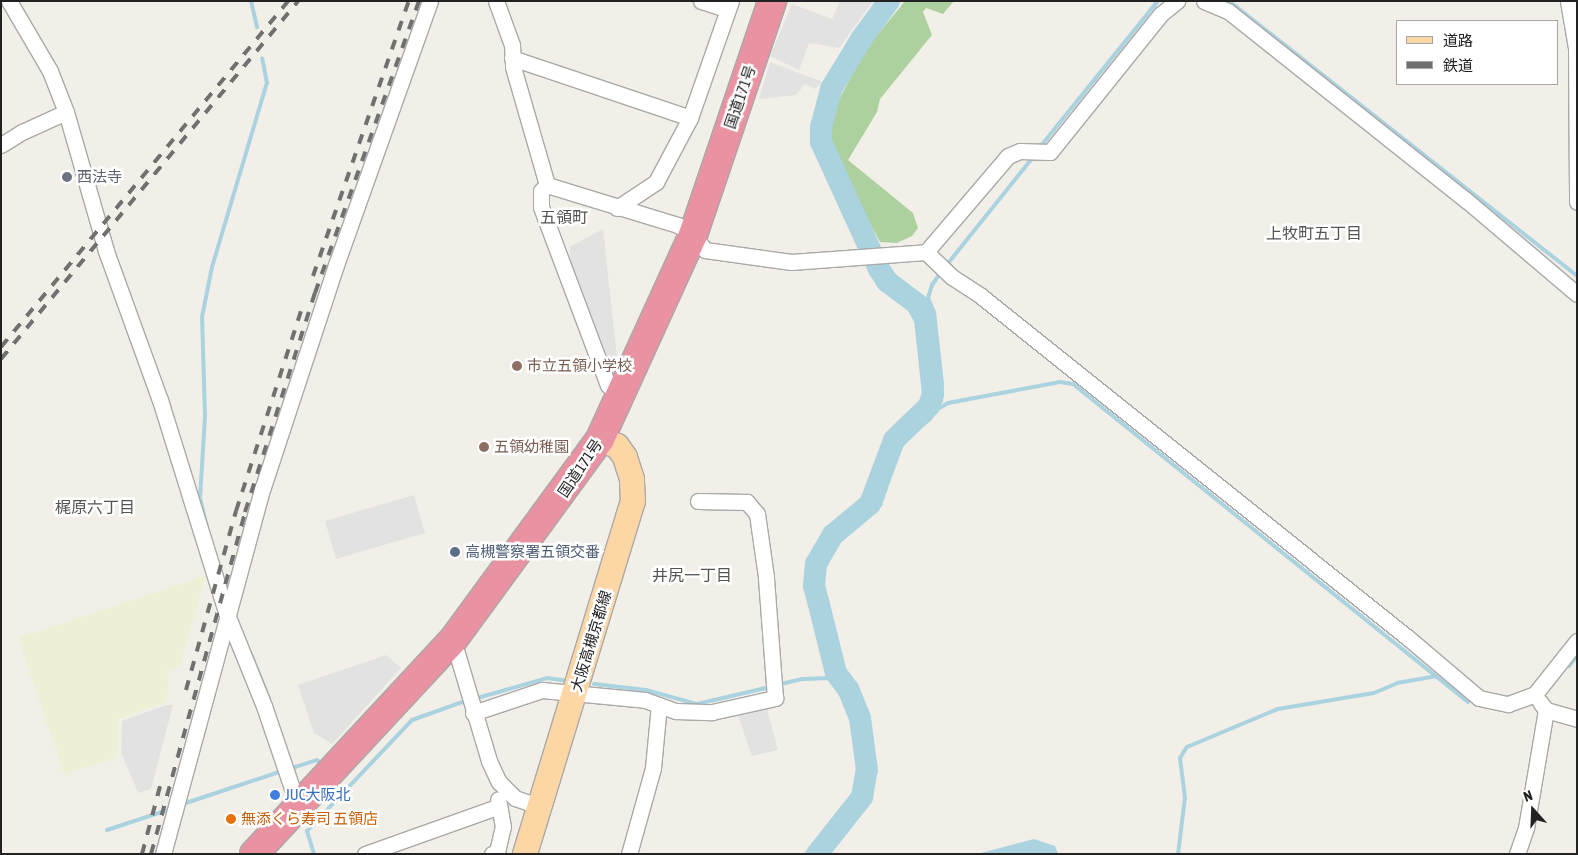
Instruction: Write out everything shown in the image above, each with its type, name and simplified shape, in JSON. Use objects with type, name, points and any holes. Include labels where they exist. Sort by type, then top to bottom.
[{"type":"highway","name":"国道171号","points":[[254,854],[453,640],[560,498],[600,439],[621,398],[694,235],[772,1]]},
{"type":"main road","name":"大阪高槻京都線","points":[[525,854],[538,806],[633,501],[632,479],[625,457],[617,446],[600,439]]},
{"type":"street","points":[[9,1],[50,72],[66,112],[106,251],[160,400],[226,612],[283,761],[298,806]]},
{"type":"street","points":[[163,854],[226,612],[299,375],[430,1]]},
{"type":"street","points":[[496,1],[512,44],[512,58],[547,185]]},
{"type":"street","points":[[617,208],[656,182],[690,118],[729,5],[701,1]]},
{"type":"street","points":[[547,185],[617,208],[678,225],[694,235],[705,250],[791,262],[926,252],[1008,156],[1020,151],[1050,152],[1161,14],[1177,1]]},
{"type":"street","points":[[1568,1],[1576,48],[1577,202]]},
{"type":"street","points":[[1209,2],[1228,11],[1396,145],[1577,294]]},
{"type":"street","points":[[512,58],[690,118]]},
{"type":"street","points":[[1,146],[22,132],[66,112]]},
{"type":"street","points":[[547,185],[541,191],[541,207],[608,385],[621,398]]},
{"type":"street","points":[[926,252],[945,270],[1314,562],[1479,698],[1508,704],[1535,694],[1577,641]]},
{"type":"street","points":[[473,711],[542,690],[574,695],[645,700],[676,711],[712,712],[775,698],[776,676],[757,514],[747,502],[698,501]]},
{"type":"street","points":[[453,640],[473,711],[500,782],[515,798],[538,806]]},
{"type":"street","points":[[1535,694],[1546,710],[1577,719]]},
{"type":"street","points":[[629,854],[653,768],[659,705]]},
{"type":"street","points":[[1517,854],[1526,828],[1546,710]]},
{"type":"street","points":[[492,854],[497,852],[503,827],[497,807],[500,782]]},
{"type":"street","points":[[365,854],[497,807]]},
{"type":"green space","points":[[905,1],[954,1],[943,14],[926,8],[923,12],[932,35],[880,99],[877,112],[848,160],[913,213],[918,228],[912,236],[897,243],[880,242],[830,149],[826,135],[836,105],[866,49]]},
{"type":"green space","points":[[206,575],[180,665],[166,671],[169,682],[166,702],[119,719],[117,758],[64,774],[18,638]]},
{"type":"shaded area","points":[[840,1],[873,1],[839,48],[809,43],[799,70],[770,56],[792,4],[832,19]]},
{"type":"shaded area","points":[[770,62],[823,82],[815,89],[805,84],[796,95],[759,99]]},
{"type":"shaded area","points":[[603,229],[617,358],[609,366],[571,273],[570,247]]},
{"type":"shaded area","points":[[414,495],[425,533],[336,559],[325,521]]},
{"type":"shaded area","points":[[386,655],[401,668],[332,744],[314,733],[298,685]]},
{"type":"shaded area","points":[[166,705],[173,705],[151,789],[138,793],[121,752],[122,721]]},
{"type":"shaded area","points":[[766,705],[778,750],[752,756],[736,710]]},
{"type":"water","points":[[1034,839],[1055,846],[1058,854],[977,854]]},
{"type":"waterway","points":[[251,1],[257,27]]},
{"type":"waterway","points":[[817,854],[862,797],[867,770],[860,718],[848,689],[836,673],[814,586],[816,564],[833,535],[870,504],[894,440],[929,406],[933,394],[925,319],[917,304],[887,281],[879,269],[821,142],[821,127],[831,89],[862,38],[889,1]]},
{"type":"waterway","points":[[1040,147],[1158,1]]},
{"type":"waterway","points":[[1229,1],[1577,276]]},
{"type":"waterway","points":[[207,528],[200,498],[205,416],[202,317],[212,267],[267,83],[262,58]]},
{"type":"waterway","points":[[945,267],[1033,157]]},
{"type":"waterway","points":[[841,661],[822,582],[823,571],[835,544],[880,505],[901,444],[930,419],[941,401],[942,384],[934,312],[928,298],[932,285],[941,272]]},
{"type":"waterway","points":[[936,410],[948,403],[1060,382],[1073,384],[1468,702]]},
{"type":"waterway","points":[[251,654],[269,698]]},
{"type":"waterway","points":[[1569,666],[1577,656]]},
{"type":"waterway","points":[[1178,854],[1185,798],[1180,758],[1187,747],[1278,709],[1374,693],[1397,683],[1435,676]]},
{"type":"waterway","points":[[474,699],[547,678],[569,681]]},
{"type":"waterway","points":[[776,685],[803,679],[839,678]]},
{"type":"waterway","points":[[594,684],[646,690],[697,704],[770,687]]},
{"type":"waterway","points":[[806,854],[851,801],[859,776],[856,730],[841,693]]},
{"type":"waterway","points":[[314,854],[307,831],[412,720],[468,700]]},
{"type":"waterway","points":[[289,769],[317,760],[324,766]]},
{"type":"waterway","points":[[180,805],[282,771]]},
{"type":"waterway","points":[[107,830],[171,809]]},
{"type":"railway","points":[[1,347],[288,1]]},
{"type":"railway","points":[[1,359],[298,1]]},
{"type":"railway","points":[[313,276],[409,1]]},
{"type":"railway","points":[[151,854],[245,512],[315,293],[419,1]]},
{"type":"railway","points":[[186,690],[236,511],[304,302]]},
{"type":"railway","points":[[142,854],[162,779]]},
{"type":"place","name":"西法寺","points":[[67,177]]},
{"type":"place","name":"市立五領小学校","points":[[517,366]]},
{"type":"place","name":"五領幼稚園","points":[[484,447]]},
{"type":"place","name":"高槻警察署五領交番","points":[[455,552]]},
{"type":"place","name":"JUC大阪北","points":[[275,795]]},
{"type":"place","name":"無添くら寿司 五領店","points":[[231,819]]},
{"type":"district","name":"五領町","points":[[564,217]]},
{"type":"district","name":"上牧町五丁目","points":[[1314,233]]},
{"type":"district","name":"梶原六丁目","points":[[95,507]]},
{"type":"district","name":"井尻一丁目","points":[[692,575]]}]
